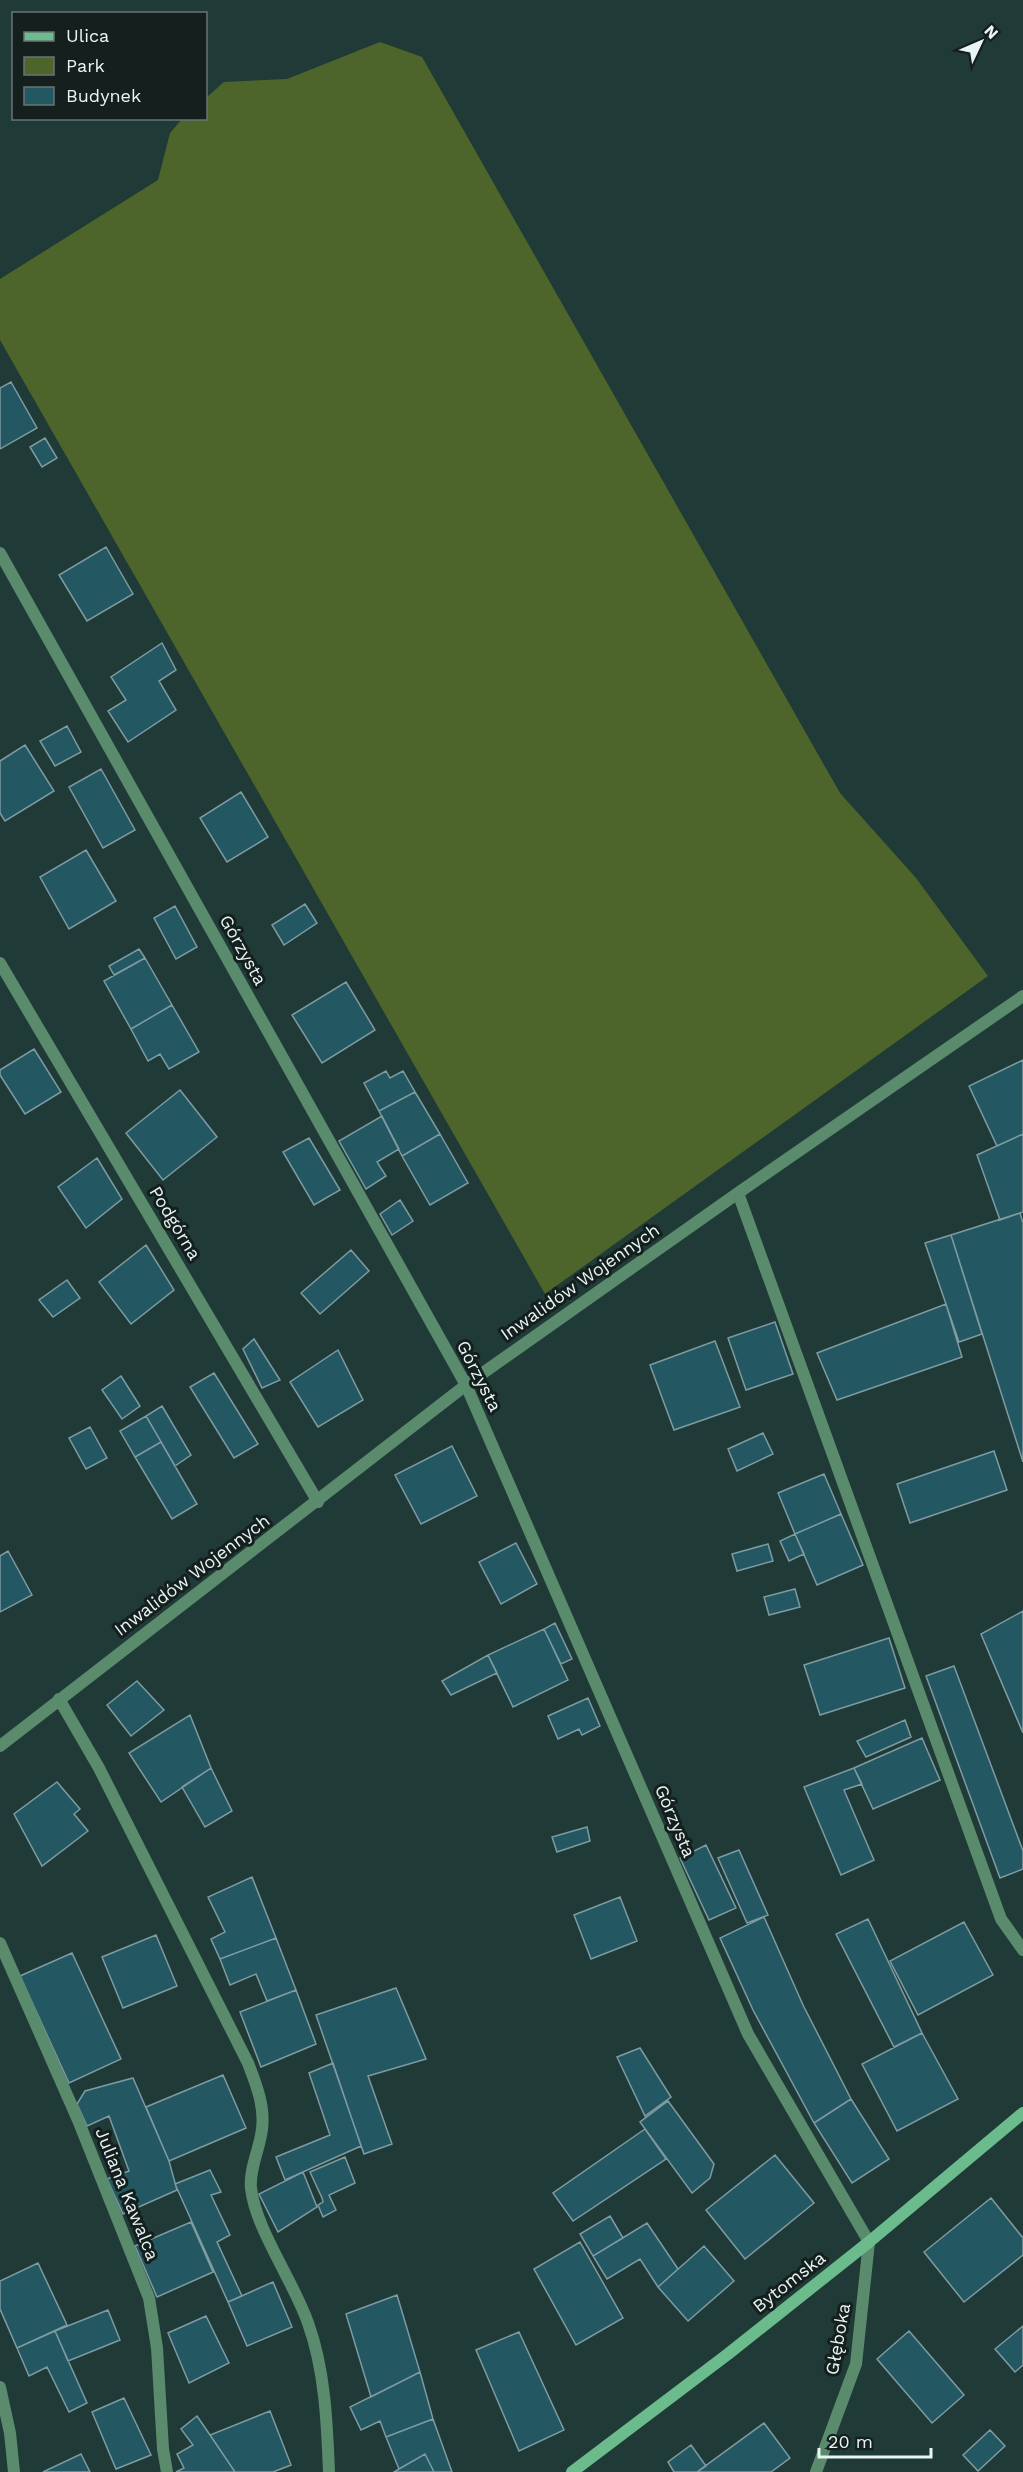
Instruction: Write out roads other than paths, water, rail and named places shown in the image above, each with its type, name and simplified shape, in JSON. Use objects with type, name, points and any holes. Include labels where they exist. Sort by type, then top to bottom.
[{"type":"street","name":"Górzysta","points":[[0,553],[466,1385],[748,2034],[869,2242]]},
{"type":"street","name":"Podgórna","points":[[0,963],[318,1502]]},
{"type":"street","name":"Inwalidów Wojennych","points":[[0,1746],[318,1502],[466,1385],[738,1192],[1023,996]]},
{"type":"street","points":[[738,1192],[1001,1919],[1023,1950]]},
{"type":"street","points":[[59,1699],[99,1768],[255,2080],[261,2098],[262,2128],[250,2187],[261,2223],[308,2323],[318,2361],[326,2408],[328,2472]]},
{"type":"street","name":"Juliana Kawalca","points":[[0,1943],[78,2120],[149,2298],[157,2348],[163,2449],[167,2472]]},
{"type":"street","name":"Bytomska","points":[[572,2472],[728,2354],[869,2242],[1023,2113]]},
{"type":"street","name":"Głęboka","points":[[816,2472],[856,2364],[869,2242]]},
{"type":"street","points":[[0,2387],[10,2433],[14,2472]]}]
